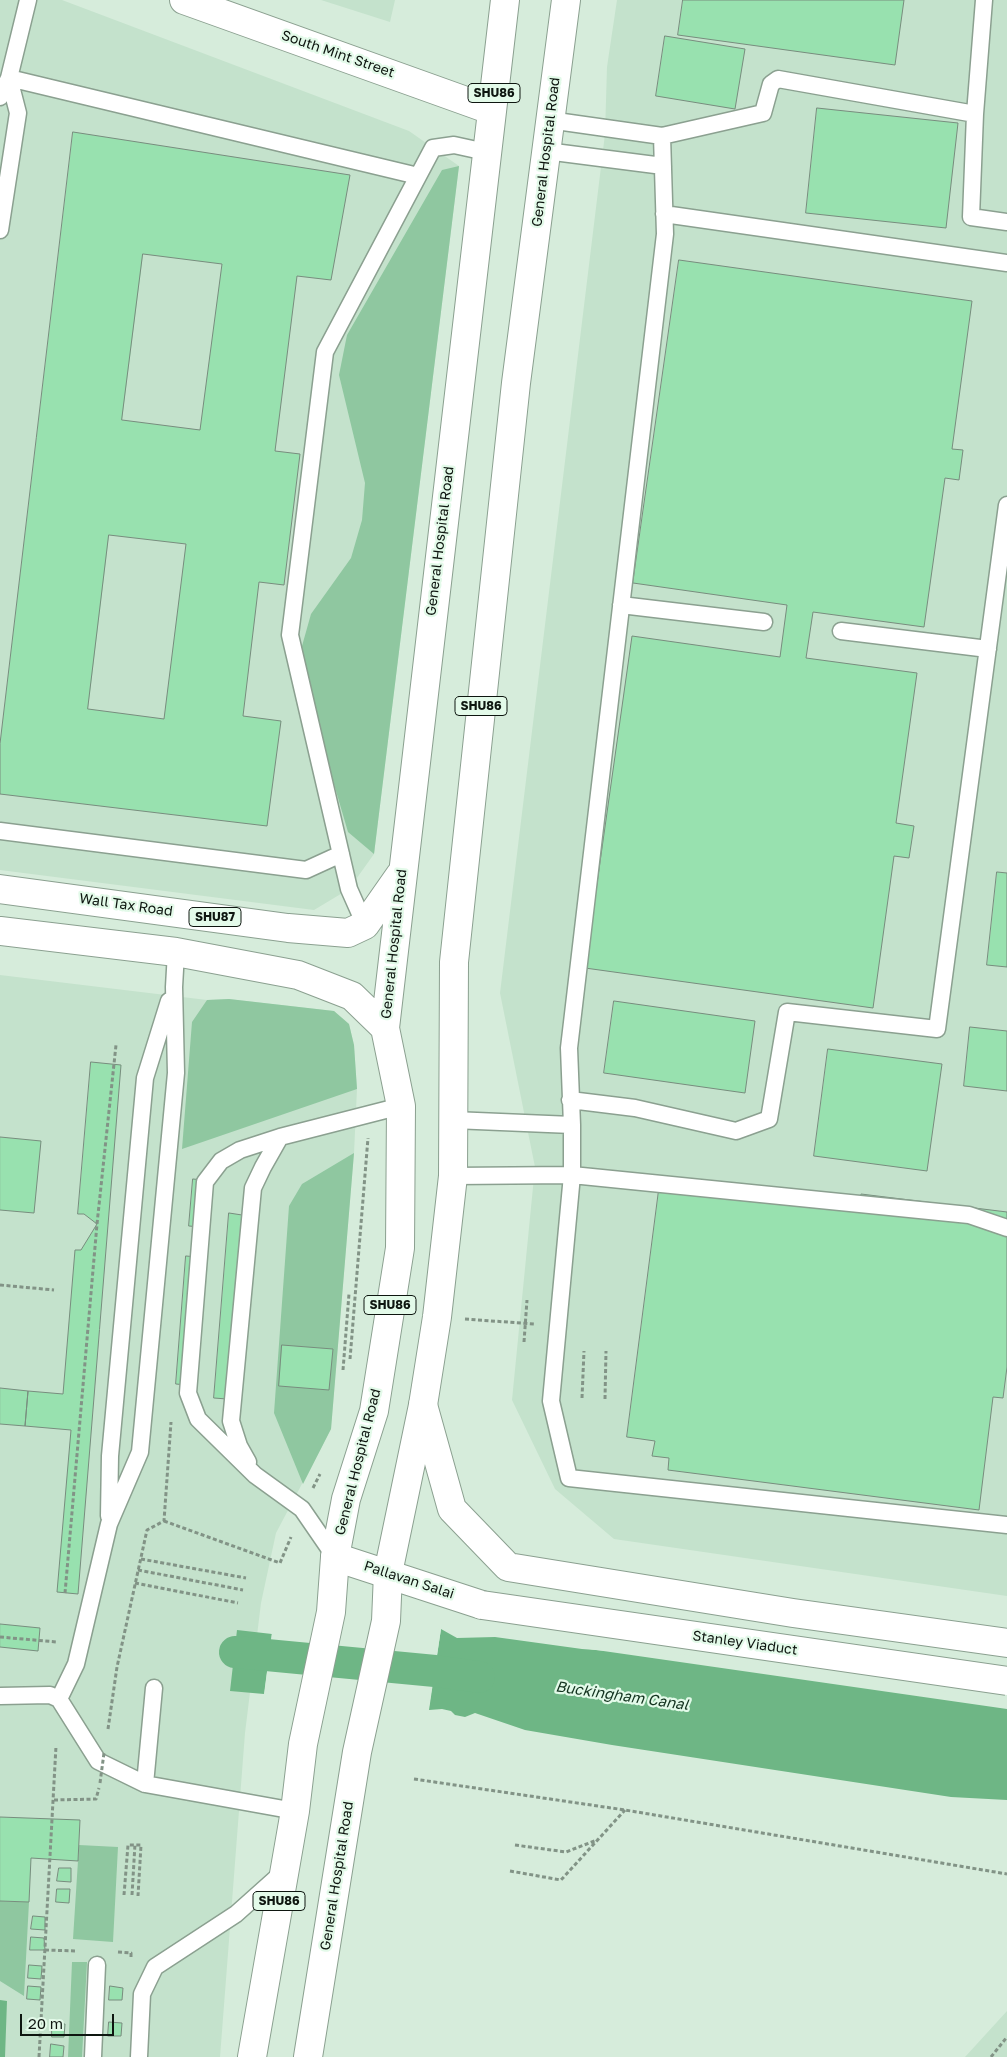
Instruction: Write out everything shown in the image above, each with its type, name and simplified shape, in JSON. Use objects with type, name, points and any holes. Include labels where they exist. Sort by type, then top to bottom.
[{"type":"main road","name":"South Mint Street","points":[[184,0],[491,110]]},
{"type":"main road","name":"General Hospital Road","points":[[252,2057],[295,1811],[303,1744],[331,1612],[335,1557],[346,1500],[374,1412],[400,1248],[401,1106],[385,1028],[505,0]]},
{"type":"main road","name":"General Hospital Road","points":[[308,2057],[357,1752],[386,1621],[388,1573],[424,1405],[437,1317],[453,1176],[454,962],[515,393],[564,3]]},
{"type":"main road","points":[[365,925],[402,873]]},
{"type":"main road","name":"Wall Tax Road","points":[[0,889],[348,933],[365,925]]},
{"type":"main road","points":[[0,931],[176,952],[298,975],[352,996],[385,1028]]},
{"type":"main road","points":[[424,1405],[452,1508],[508,1568],[793,1613],[1007,1643]]},
{"type":"main road","name":"Pallavan Salai","points":[[335,1557],[482,1604]]},
{"type":"main road","name":"Stanley Viaduct","points":[[482,1604],[1007,1681]]},
{"type":"lane","points":[[0,97],[9,78],[28,0]]},
{"type":"lane","points":[[984,0],[975,114],[971,217],[1007,222]]},
{"type":"lane","points":[[9,78],[418,176]]},
{"type":"lane","points":[[0,230],[18,113],[9,78]]},
{"type":"lane","points":[[549,120],[662,136],[763,113],[772,82],[778,79],[975,114]]},
{"type":"lane","points":[[662,136],[665,234],[569,1048],[572,1175],[550,1401],[569,1478],[1007,1525]]},
{"type":"lane","points":[[365,925],[349,889],[290,635],[325,352],[433,148],[454,145],[486,152]]},
{"type":"lane","points":[[546,151],[663,166]]},
{"type":"lane","points":[[664,214],[1007,263]]},
{"type":"lane","points":[[570,1100],[635,1108],[736,1131],[769,1119],[787,1012],[937,1029],[1007,505]]},
{"type":"lane","points":[[621,605],[764,622]]},
{"type":"lane","points":[[841,631],[988,649]]},
{"type":"lane","points":[[0,831],[306,870],[341,854]]},
{"type":"lane","points":[[59,1699],[76,1664],[109,1524],[140,1452],[176,1073],[174,987],[176,952]]},
{"type":"lane","points":[[109,1524],[110,1456],[145,1078],[174,987]]},
{"type":"lane","points":[[335,1557],[302,1509],[255,1475],[198,1419],[188,1393],[205,1182],[221,1161],[240,1150],[280,1137],[401,1106]]},
{"type":"lane","points":[[453,1120],[572,1125]]},
{"type":"lane","points":[[255,1475],[239,1446],[231,1421],[253,1188],[280,1137]]},
{"type":"lane","points":[[453,1176],[572,1175],[969,1215],[1007,1228]]},
{"type":"lane","points":[[145,1784],[154,1688]]},
{"type":"lane","points":[[0,1696],[50,1695],[59,1699],[98,1761],[145,1784],[295,1811]]},
{"type":"lane","points":[[139,2057],[142,1994],[154,1967],[236,1914],[283,1872]]},
{"type":"lane","points":[[93,2057],[97,1965]]},
{"type":"path","points":[[65,1597],[96,1224],[116,1045]]},
{"type":"path","points":[[350,1359],[370,1114]]},
{"type":"path","points":[[0,1285],[54,1290]]},
{"type":"path","points":[[343,1370],[349,1294]]},
{"type":"path","points":[[524,1342],[527,1300]]},
{"type":"path","points":[[437,1317],[535,1324],[558,1323]]},
{"type":"path","points":[[582,1398],[584,1351]]},
{"type":"path","points":[[605,1399],[606,1351]]},
{"type":"path","points":[[164,1521],[171,1430]]},
{"type":"path","points":[[107,1734],[117,1666],[147,1530],[164,1521],[280,1563],[302,1509],[323,1469]]},
{"type":"path","points":[[141,1559],[246,1578]]},
{"type":"path","points":[[138,1570],[243,1590]]},
{"type":"path","points":[[135,1583],[238,1603]]},
{"type":"path","points":[[0,1637],[61,1642]]},
{"type":"path","points":[[54,1800],[96,1800],[106,1744]]},
{"type":"path","points":[[39,2057],[56,1746]]},
{"type":"path","points":[[414,1779],[625,1810],[1007,1874]]},
{"type":"path","points":[[510,1871],[561,1880],[625,1810]]},
{"type":"path","points":[[515,1845],[566,1852],[598,1839]]},
{"type":"path","points":[[124,1895],[128,1845],[135,1844],[141,1845],[138,1896]]},
{"type":"path","points":[[132,1895],[135,1844]]},
{"type":"path","points":[[991,2057],[1007,2037]]},
{"type":"shaded area","points":[[0,0],[62,0],[409,131],[459,166],[374,854],[349,889],[314,910],[0,870]]},
{"type":"shaded area","points":[[321,0],[395,0],[390,22]]},
{"type":"shaded area","points":[[617,0],[1007,0],[1007,1596],[614,1539],[555,1489],[512,1400],[535,1167],[500,993],[605,134],[607,67]]},
{"type":"shaded area","points":[[459,166],[374,854],[348,832],[305,685],[302,646],[311,614],[351,558],[362,520],[365,483],[339,375],[347,335],[442,170]]},
{"type":"shaded area","points":[[0,975],[207,1000],[229,999],[334,1011],[349,1024],[354,1045],[357,1089],[354,1153],[331,1429],[276,1533],[261,1603],[245,1733],[220,2057],[0,2057]]},
{"type":"shaded area","points":[[229,999],[334,1011],[349,1024],[354,1045],[357,1089],[182,1149],[192,1022],[207,1000]]},
{"type":"shaded area","points":[[354,1153],[331,1429],[303,1484],[274,1413],[289,1206],[302,1184]]},
{"type":"shaded area","points":[[79,1845],[118,1847],[113,1942],[73,1939]]},
{"type":"shaded area","points":[[0,1901],[29,1902],[24,1996],[0,1981]]},
{"type":"shaded area","points":[[72,1962],[87,1962],[82,2057],[68,2057]]},
{"type":"shaded area","points":[[1007,2011],[1007,2057],[965,2057]]},
{"type":"water","points":[[441,1629],[457,1638],[495,1637],[582,1649],[716,1659],[1007,1704],[1007,1800],[951,1797],[612,1745],[525,1730],[475,1713],[465,1717],[442,1709],[429,1710]]},
{"type":"water","points":[[237,1630],[272,1634],[264,1694],[230,1691]]},
{"type":"water","points":[[0,2000],[7,2001],[5,2057],[0,2057]]},
{"type":"pier","points":[[439,1629],[441,1629],[428,1713],[426,1710]]},
{"type":"pier","points":[[272,1632],[274,1634],[272,1655],[267,1695],[264,1697]]},
{"type":"pier","points":[[485,1634],[582,1647],[716,1657],[1007,1701],[1007,1709]]},
{"type":"building","points":[[683,0],[904,0],[895,65],[678,35]]},
{"type":"building","points":[[665,36],[745,49],[735,109],[656,96]]},
{"type":"building","points":[[817,108],[958,123],[946,228],[806,213]]},
{"type":"building","points":[[73,132],[350,175],[331,280],[297,276],[275,451],[300,454],[284,585],[259,582],[243,716],[281,721],[267,826],[0,794],[0,744]],"holes":[[[143,254],[222,264],[200,430],[122,420]],[[109,535],[186,544],[164,719],[88,709]]]},
{"type":"building","points":[[679,260],[972,301],[952,449],[963,450],[959,480],[945,478],[924,627],[813,612],[806,658],[917,673],[896,823],[914,826],[909,858],[894,856],[873,1008],[585,968],[632,636],[780,657],[787,605],[633,583]]},
{"type":"building","points":[[997,872],[1007,873],[1007,967],[987,965]]},
{"type":"building","points":[[614,1001],[755,1021],[745,1093],[604,1073]]},
{"type":"building","points":[[970,1027],[1007,1031],[1007,1091],[964,1086]]},
{"type":"building","points":[[828,1049],[942,1064],[927,1171],[814,1156]]},
{"type":"building","points":[[91,1062],[121,1065],[78,1594],[57,1592],[71,1430],[25,1426],[28,1391],[63,1394],[75,1250],[81,1250],[97,1224],[84,1214],[78,1214]]},
{"type":"building","points":[[0,1137],[41,1141],[34,1213],[0,1210]]},
{"type":"building","points":[[193,1179],[203,1180],[200,1227],[189,1226]]},
{"type":"building","points":[[660,1182],[859,1208],[861,1194],[1007,1212],[1007,1367],[1003,1398],[993,1397],[979,1510],[668,1470],[669,1458],[652,1456],[655,1441],[627,1437]]},
{"type":"building","points":[[229,1213],[242,1215],[227,1399],[214,1398]]},
{"type":"building","points":[[186,1256],[197,1257],[186,1385],[176,1384]]},
{"type":"building","points":[[282,1345],[333,1349],[329,1390],[279,1386]]},
{"type":"building","points":[[0,1388],[28,1391],[25,1426],[0,1424]]},
{"type":"building","points":[[0,1624],[40,1628],[38,1651],[0,1647]]},
{"type":"building","points":[[0,1817],[80,1820],[78,1861],[31,1858],[29,1902],[0,1901]]},
{"type":"building","points":[[59,1868],[71,1868],[71,1882],[57,1881]]},
{"type":"building","points":[[57,1889],[70,1889],[69,1903],[56,1902]]},
{"type":"building","points":[[33,1916],[45,1917],[45,1930],[31,1929]]},
{"type":"building","points":[[31,1937],[44,1938],[45,1950],[30,1950]]},
{"type":"building","points":[[29,1965],[42,1966],[41,1979],[28,1978]]},
{"type":"building","points":[[28,1986],[41,1987],[40,2000],[27,1999]]},
{"type":"building","points":[[110,1986],[123,1988],[122,2000],[109,2000]]},
{"type":"building","points":[[109,2022],[122,2023],[121,2036],[108,2036]]},
{"type":"building","points":[[52,2024],[65,2024],[64,2037],[52,2037]]},
{"type":"building","points":[[51,2044],[64,2046],[63,2057],[50,2057]]},
{"type":"waterway","name":"Buckingham Canal","points":[[235,1652],[479,1677]]}]
